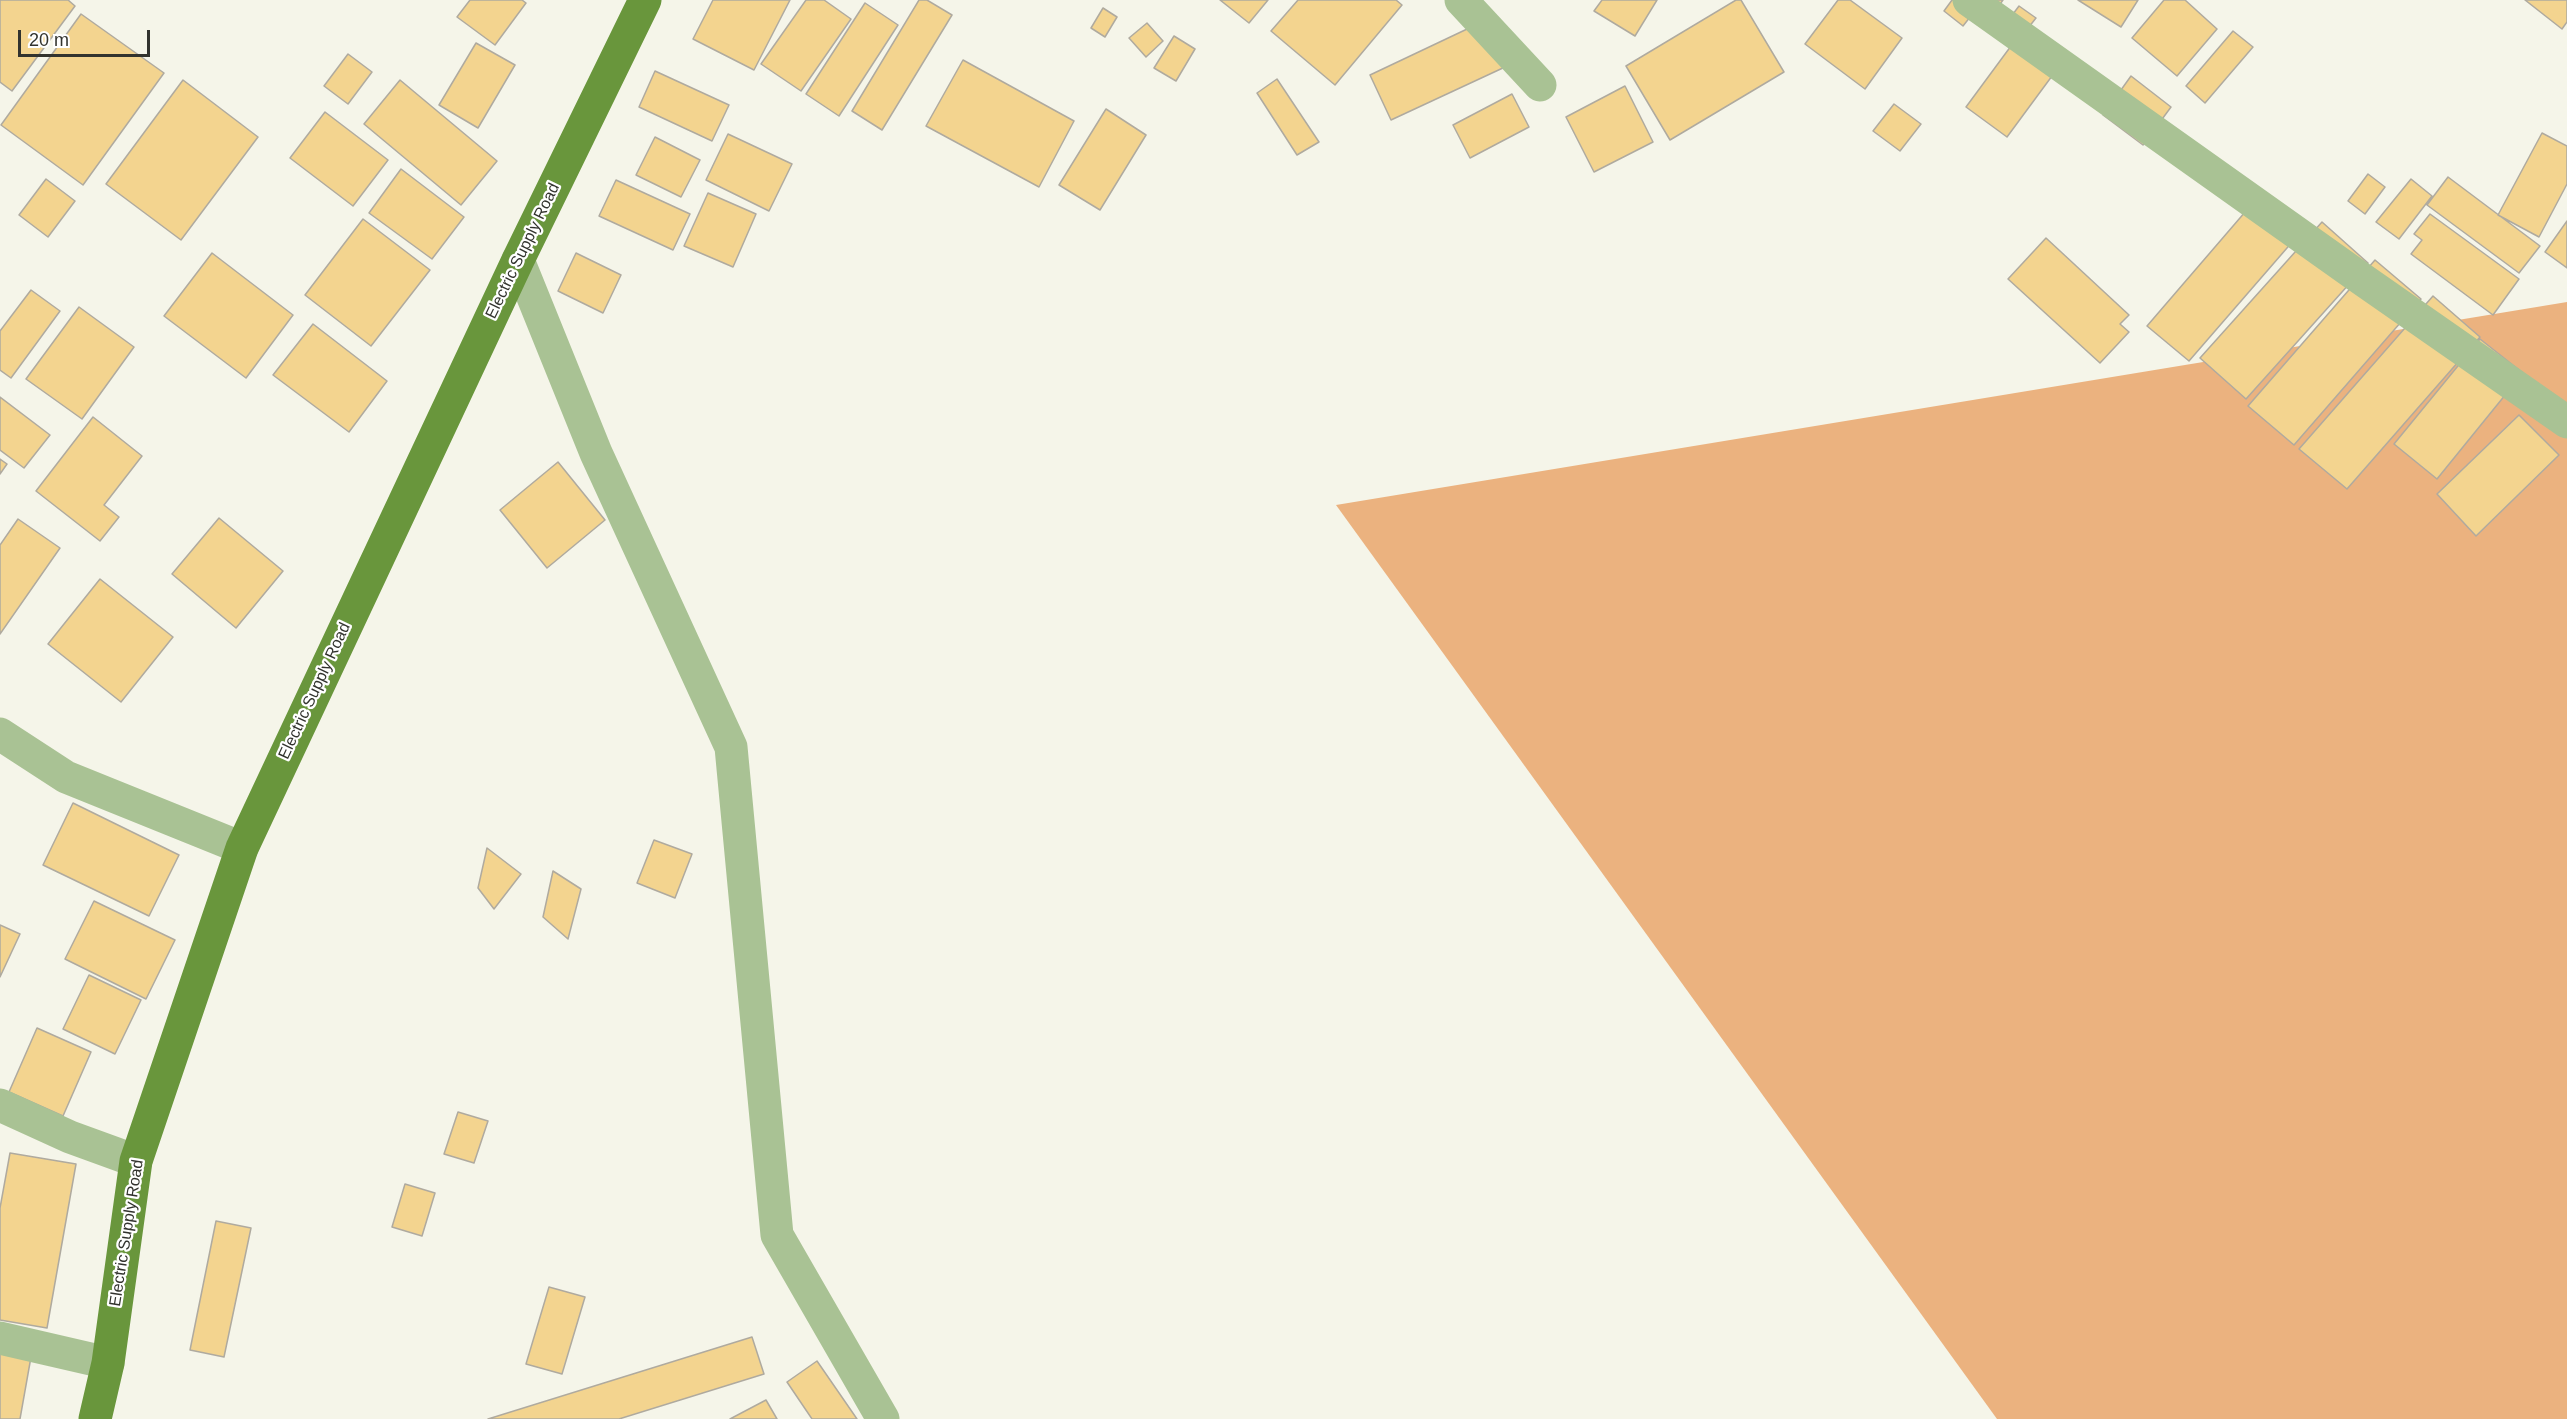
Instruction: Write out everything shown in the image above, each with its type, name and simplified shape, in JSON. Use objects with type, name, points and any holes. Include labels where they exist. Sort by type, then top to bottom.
[{"type":"main road","name":"Electric Supply Road","points":[[95,1419],[108,1363],[136,1161],[242,848],[518,260],[645,0]]},
{"type":"street","points":[[1461,0],[1540,85]]},
{"type":"street","points":[[1969,0],[2355,275],[2567,422]]},
{"type":"street","points":[[518,260],[596,453],[731,747],[777,1235],[883,1419]]},
{"type":"street","points":[[0,734],[66,777],[242,848]]},
{"type":"street","points":[[0,1105],[70,1137],[136,1161]]},
{"type":"street","points":[[0,1338],[108,1363]]},
{"type":"shaded area","points":[[2567,302],[2567,1419],[1997,1419],[1336,505]]},
{"type":"building","points":[[0,0],[68,0],[75,6],[12,91],[0,82]]},
{"type":"building","points":[[470,0],[522,0],[526,3],[495,45],[457,17]]},
{"type":"building","points":[[713,0],[790,0],[754,70],[693,39]]},
{"type":"building","points":[[806,0],[824,0],[851,19],[801,91],[761,64]]},
{"type":"building","points":[[919,0],[927,0],[952,15],[882,130],[852,111]]},
{"type":"building","points":[[1220,0],[1268,0],[1249,23]]},
{"type":"building","points":[[1298,0],[1396,0],[1402,5],[1335,85],[1271,31]]},
{"type":"building","points":[[1602,0],[1657,0],[1635,36],[1594,11]]},
{"type":"building","points":[[1736,0],[1741,0],[1784,72],[1670,140],[1626,66]]},
{"type":"building","points":[[1838,0],[1850,0],[1902,38],[1865,89],[1805,44]]},
{"type":"building","points":[[1952,0],[2003,0],[1987,22],[1974,12],[1963,26],[1944,11]]},
{"type":"building","points":[[2078,0],[2138,0],[2121,27]]},
{"type":"building","points":[[2164,0],[2185,0],[2217,29],[2177,76],[2132,38]]},
{"type":"building","points":[[2525,0],[2567,0],[2567,22],[2562,29]]},
{"type":"building","points":[[865,3],[898,25],[839,116],[806,94]]},
{"type":"building","points":[[2019,6],[2036,18],[2017,42],[2001,30]]},
{"type":"building","points":[[1103,8],[1117,17],[1105,37],[1091,28]]},
{"type":"building","points":[[81,14],[164,73],[83,185],[1,125]]},
{"type":"building","points":[[1484,21],[1505,67],[1391,120],[1370,75]]},
{"type":"building","points":[[1147,23],[1163,41],[1146,57],[1129,38]]},
{"type":"building","points":[[2233,31],[2253,47],[2205,103],[2186,86]]},
{"type":"building","points":[[1174,36],[1195,49],[1176,81],[1154,68]]},
{"type":"building","points":[[476,43],[515,65],[478,128],[439,105]]},
{"type":"building","points":[[2011,46],[2052,76],[2007,137],[1966,107]]},
{"type":"building","points":[[348,54],[372,72],[348,104],[324,86]]},
{"type":"building","points":[[963,60],[1074,121],[1039,187],[926,126]]},
{"type":"building","points":[[655,71],[729,105],[712,141],[639,107]]},
{"type":"building","points":[[2131,76],[2171,107],[2143,145],[2103,115]]},
{"type":"building","points":[[1277,79],[1319,142],[1297,155],[1257,93]]},
{"type":"building","points":[[183,80],[258,137],[181,240],[106,184]]},
{"type":"building","points":[[400,80],[497,161],[461,205],[364,124]]},
{"type":"building","points":[[1625,86],[1653,142],[1594,172],[1566,117]]},
{"type":"building","points":[[1512,94],[1529,127],[1470,158],[1453,125]]},
{"type":"building","points":[[1894,104],[1921,124],[1900,151],[1873,131]]},
{"type":"building","points":[[1106,109],[1146,135],[1100,210],[1059,185]]},
{"type":"building","points":[[325,112],[388,160],[353,206],[290,158]]},
{"type":"building","points":[[2542,133],[2567,146],[2567,184],[2539,237],[2498,215]]},
{"type":"building","points":[[728,134],[792,164],[769,211],[706,180]]},
{"type":"building","points":[[655,137],[700,160],[681,197],[636,175]]},
{"type":"building","points":[[401,169],[464,217],[432,259],[369,213]]},
{"type":"building","points":[[2368,174],[2385,187],[2365,214],[2348,201]]},
{"type":"building","points":[[2448,177],[2540,246],[2519,273],[2427,205]]},
{"type":"building","points":[[46,179],[75,201],[48,237],[19,215]]},
{"type":"building","points":[[2411,179],[2432,196],[2399,239],[2376,222]]},
{"type":"building","points":[[616,180],[690,214],[673,250],[599,216]]},
{"type":"building","points":[[708,193],[756,214],[733,267],[684,246]]},
{"type":"building","points":[[2258,197],[2300,233],[2189,361],[2147,326]]},
{"type":"building","points":[[2430,214],[2519,279],[2493,315],[2411,254],[2422,240],[2414,234]]},
{"type":"building","points":[[363,219],[430,270],[371,346],[305,295]]},
{"type":"building","points":[[2567,221],[2567,268],[2545,252]]},
{"type":"building","points":[[2322,222],[2368,263],[2246,399],[2200,358]]},
{"type":"building","points":[[2046,238],[2129,315],[2120,324],[2129,332],[2100,363],[2008,279]]},
{"type":"building","points":[[212,253],[293,315],[246,378],[164,316]]},
{"type":"building","points":[[576,253],[621,275],[603,313],[558,291]]},
{"type":"building","points":[[2375,260],[2421,299],[2294,445],[2248,406]]},
{"type":"building","points":[[31,290],[60,311],[11,378],[0,370],[0,331]]},
{"type":"building","points":[[2433,296],[2480,337],[2347,489],[2299,449]]},
{"type":"building","points":[[79,307],[134,347],[82,419],[26,379]]},
{"type":"building","points":[[313,324],[387,381],[349,432],[273,375]]},
{"type":"building","points":[[2480,339],[2523,373],[2437,479],[2394,444]]},
{"type":"building","points":[[0,397],[50,435],[24,468],[0,450]]},
{"type":"building","points":[[2519,415],[2559,455],[2476,536],[2437,494]]},
{"type":"building","points":[[93,417],[142,456],[104,505],[119,517],[100,541],[36,491]]},
{"type":"building","points":[[0,459],[7,464],[0,474]]},
{"type":"building","points":[[558,462],[605,520],[547,568],[500,510]]},
{"type":"building","points":[[219,518],[283,571],[236,628],[172,574]]},
{"type":"building","points":[[18,519],[60,548],[0,634],[0,545]]},
{"type":"building","points":[[100,579],[173,637],[121,702],[48,644]]},
{"type":"building","points":[[73,803],[179,855],[149,916],[43,865]]},
{"type":"building","points":[[654,840],[692,854],[675,898],[637,883]]},
{"type":"building","points":[[487,848],[521,874],[494,909],[478,888]]},
{"type":"building","points":[[553,871],[581,889],[568,939],[543,917]]},
{"type":"building","points":[[94,901],[175,940],[146,999],[65,959]]},
{"type":"building","points":[[0,925],[20,934],[0,977]]},
{"type":"building","points":[[89,975],[141,1000],[115,1054],[63,1029]]},
{"type":"building","points":[[37,1028],[91,1052],[63,1116],[9,1092]]},
{"type":"building","points":[[458,1112],[488,1121],[474,1163],[444,1154]]},
{"type":"building","points":[[10,1153],[76,1164],[47,1328],[0,1320],[0,1208]]},
{"type":"building","points":[[405,1184],[435,1193],[422,1236],[392,1227]]},
{"type":"building","points":[[216,1221],[251,1228],[224,1357],[190,1350]]},
{"type":"building","points":[[549,1287],[585,1297],[562,1374],[526,1364]]},
{"type":"building","points":[[752,1337],[764,1374],[619,1419],[488,1419]]},
{"type":"building","points":[[0,1353],[31,1357],[20,1419],[0,1419]]},
{"type":"building","points":[[817,1361],[857,1419],[812,1419],[787,1382]]},
{"type":"building","points":[[766,1400],[777,1419],[730,1419]]}]
